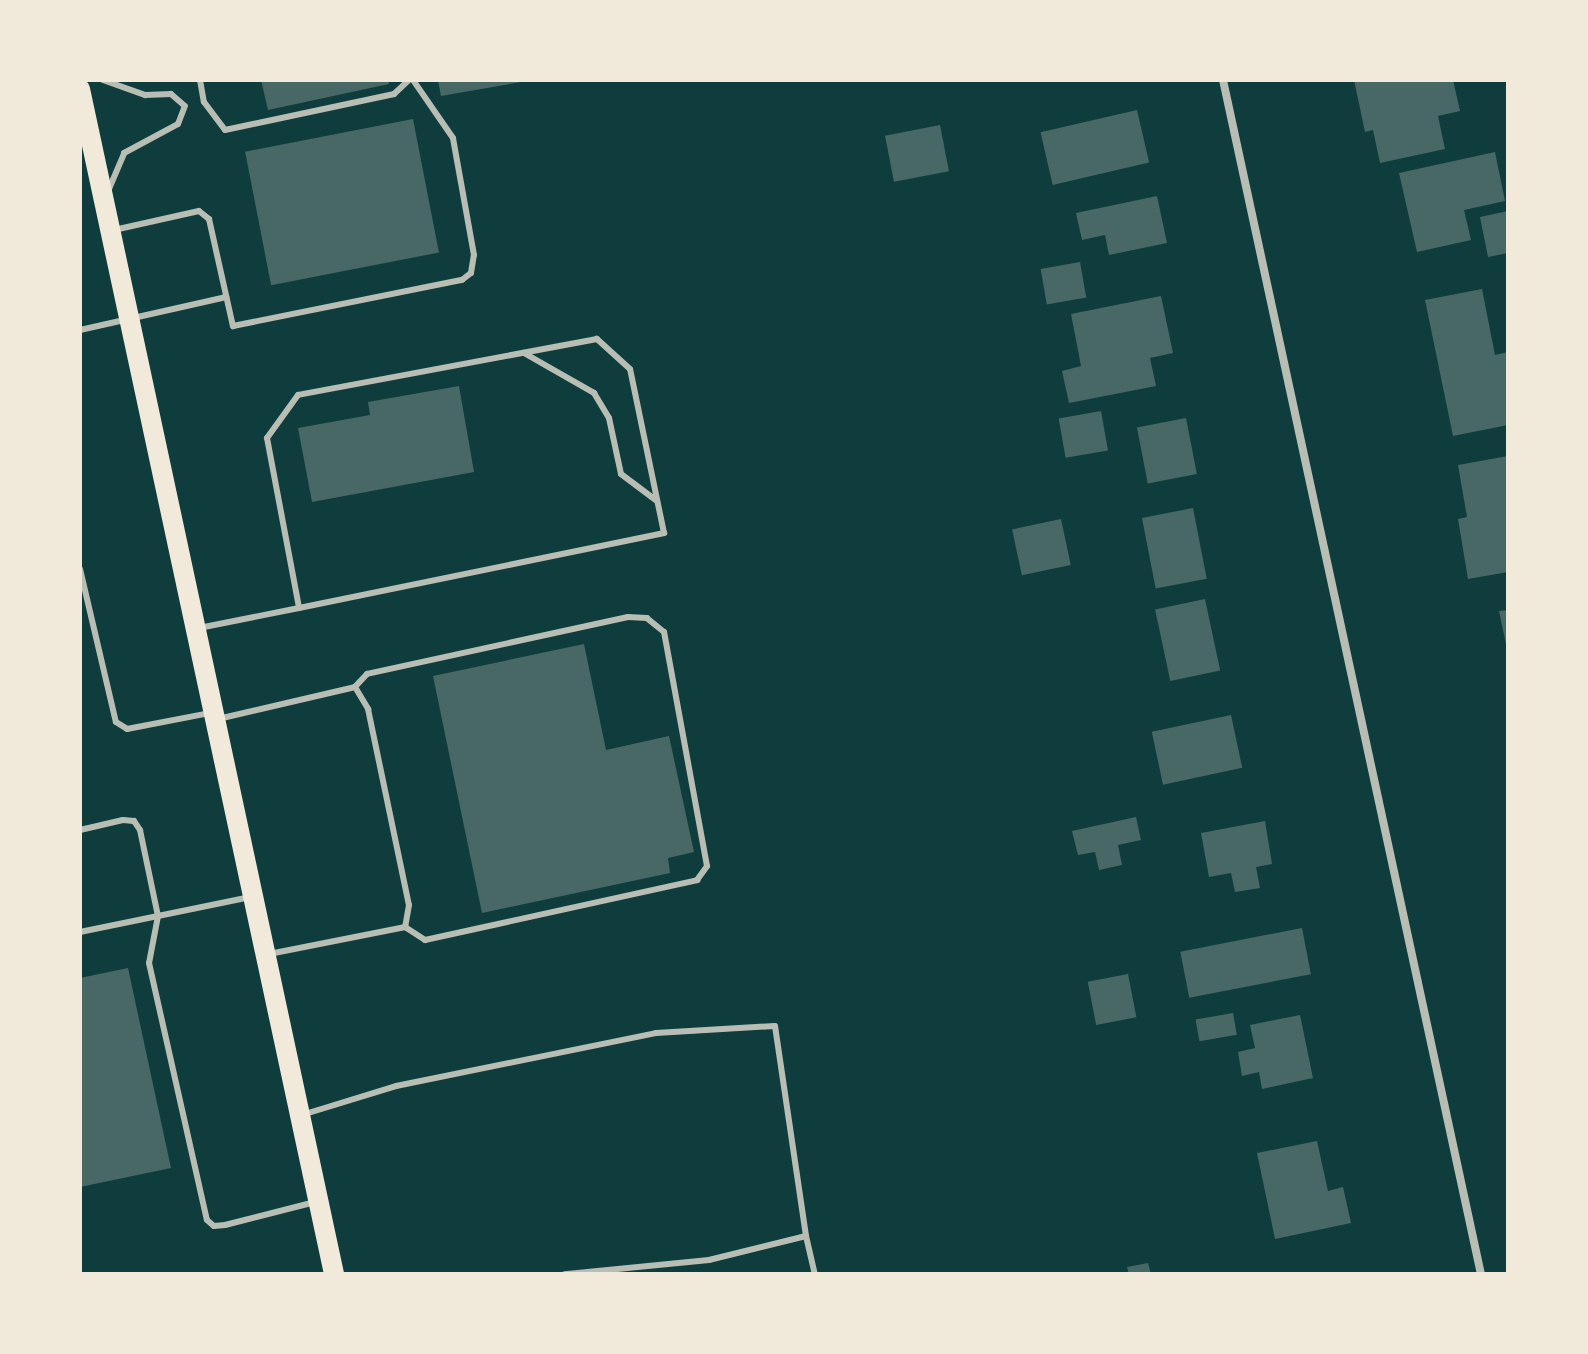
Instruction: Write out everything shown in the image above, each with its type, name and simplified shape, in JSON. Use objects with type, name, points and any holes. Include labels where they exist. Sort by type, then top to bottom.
[{"type":"main road","points":[[80,89],[334,1274]]},
{"type":"street","points":[[1223,80],[1481,1274]]},
{"type":"lane","points":[[103,80],[145,95],[171,94],[185,106]]},
{"type":"lane","points":[[110,230],[199,211],[209,219],[233,326],[462,280],[471,273],[474,255],[453,138],[411,80],[394,94],[225,130],[204,102],[200,80]]},
{"type":"lane","points":[[185,106],[204,102]]},
{"type":"lane","points":[[105,206],[124,153],[178,124],[185,106]]},
{"type":"lane","points":[[80,330],[226,297]]},
{"type":"lane","points":[[196,628],[299,608],[664,533],[630,369],[597,339],[298,395],[267,438],[299,608]]},
{"type":"lane","points":[[522,352],[594,393],[609,418],[621,474],[657,501]]},
{"type":"lane","points":[[80,569],[116,722],[127,729],[215,716],[355,687],[367,674],[628,617],[647,618],[664,632],[707,866],[697,880],[425,940],[405,927],[266,955]]},
{"type":"lane","points":[[355,687],[368,709],[409,905],[405,927]]},
{"type":"lane","points":[[80,830],[134,821],[158,916],[149,963],[207,1220],[214,1226],[319,1202]]},
{"type":"lane","points":[[80,932],[253,896]]},
{"type":"lane","points":[[300,1115],[396,1086],[656,1033],[775,1026],[806,1236],[815,1274]]},
{"type":"lane","points":[[565,1274],[709,1260],[806,1236]]},
{"type":"building","points":[[261,80],[388,80],[389,84],[268,110]]},
{"type":"building","points":[[438,80],[521,80],[521,82],[441,96]]},
{"type":"building","points":[[1354,80],[1453,80],[1460,111],[1438,116],[1445,149],[1380,163],[1373,130],[1365,132]]},
{"type":"building","points":[[1137,110],[1149,163],[1053,185],[1041,132]]},
{"type":"building","points":[[413,119],[439,253],[271,285],[245,152]]},
{"type":"building","points":[[940,125],[949,171],[894,182],[885,136]]},
{"type":"building","points":[[1495,152],[1505,201],[1464,210],[1471,240],[1417,252],[1399,173]]},
{"type":"building","points":[[1157,196],[1167,243],[1109,255],[1105,235],[1082,240],[1076,213]]},
{"type":"building","points":[[1508,211],[1508,253],[1488,257],[1480,217]]},
{"type":"building","points":[[1080,262],[1086,297],[1047,304],[1041,269]]},
{"type":"building","points":[[1482,289],[1495,355],[1508,352],[1508,425],[1453,436],[1425,300]]},
{"type":"building","points":[[1161,296],[1173,353],[1150,358],[1156,386],[1069,403],[1062,371],[1081,366],[1071,314]]},
{"type":"building","points":[[459,386],[474,472],[312,502],[298,428],[370,415],[368,402]]},
{"type":"building","points":[[1101,411],[1108,450],[1066,458],[1059,418]]},
{"type":"building","points":[[1186,418],[1197,474],[1148,483],[1137,428]]},
{"type":"building","points":[[1508,456],[1508,572],[1468,579],[1458,519],[1467,517],[1458,465]]},
{"type":"building","points":[[1193,508],[1207,579],[1156,589],[1142,518]]},
{"type":"building","points":[[1061,519],[1071,565],[1022,575],[1012,529]]},
{"type":"building","points":[[1205,599],[1220,670],[1170,681],[1155,610]]},
{"type":"building","points":[[1508,610],[1508,649],[1507,649],[1499,611]]},
{"type":"building","points":[[584,644],[606,750],[669,736],[694,852],[668,858],[670,873],[482,913],[433,676]]},
{"type":"building","points":[[1231,715],[1242,768],[1163,785],[1152,732]]},
{"type":"building","points":[[1136,817],[1141,840],[1118,845],[1122,865],[1099,870],[1095,852],[1078,855],[1072,831]]},
{"type":"building","points":[[1265,821],[1272,864],[1256,867],[1260,888],[1235,892],[1231,873],[1209,877],[1201,833]]},
{"type":"building","points":[[1302,928],[1311,974],[1189,998],[1180,952]]},
{"type":"building","points":[[128,968],[171,1168],[80,1187],[80,978]]},
{"type":"building","points":[[1128,974],[1136,1017],[1096,1025],[1088,982]]},
{"type":"building","points":[[1233,1013],[1237,1035],[1199,1041],[1196,1020]]},
{"type":"building","points":[[1300,1015],[1313,1078],[1262,1089],[1259,1072],[1242,1076],[1238,1052],[1255,1048],[1250,1025]]},
{"type":"building","points":[[1317,1141],[1328,1191],[1343,1187],[1351,1223],[1275,1239],[1257,1153]]},
{"type":"building","points":[[1148,1263],[1151,1274],[1129,1274],[1127,1267]]}]
